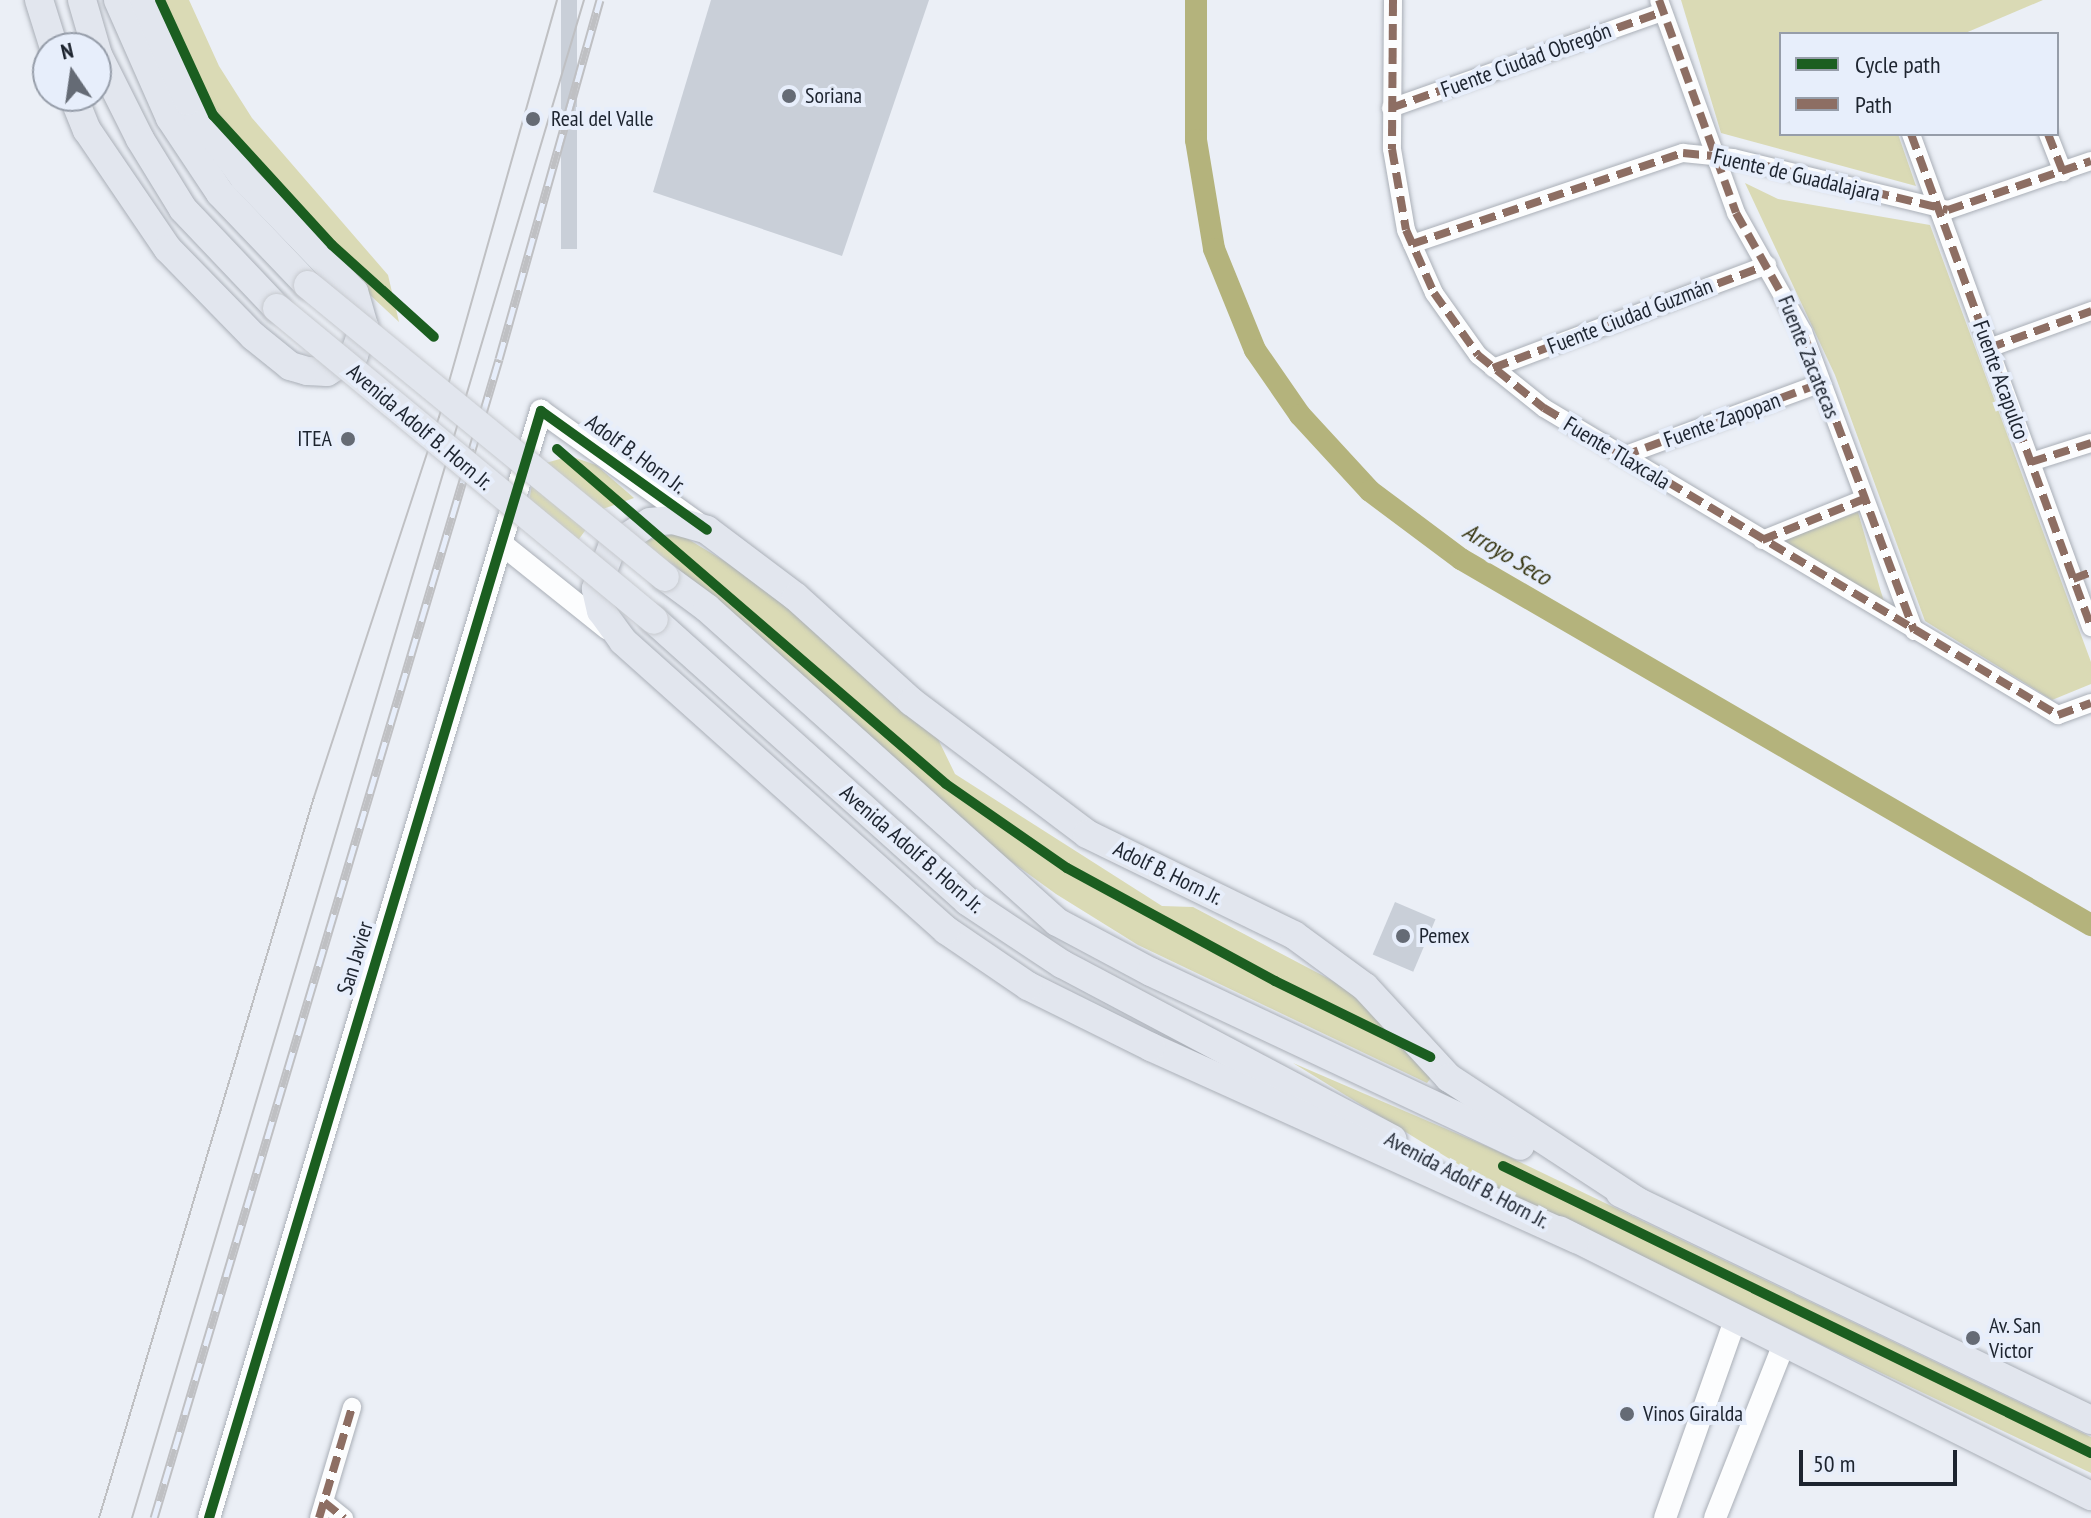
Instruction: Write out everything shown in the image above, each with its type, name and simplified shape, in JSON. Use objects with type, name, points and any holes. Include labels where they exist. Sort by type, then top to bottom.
[{"type":"main road","points":[[39,0],[49,32]]},
{"type":"main road","name":"Avenida Adolf B. Horn Jr.","points":[[82,0],[98,55],[140,139],[183,209],[277,308],[654,620],[978,909],[1062,964],[1576,1239],[2091,1496]]},
{"type":"main road","name":"Avenida Adolf B. Horn Jr.","points":[[118,0],[170,118],[220,193],[308,285],[707,608],[1057,922],[1151,972],[2091,1420]]},
{"type":"main road","points":[[80,112],[87,130],[168,249],[253,336],[290,366],[307,371],[327,372],[354,355],[364,326],[354,292],[244,178],[188,101],[144,0]]},
{"type":"main road","name":"Adolf B. Horn Jr.","points":[[1576,1239],[1280,1109],[1028,986],[946,930],[854,852],[623,641],[601,611],[596,589],[612,547],[650,522],[673,520],[707,530],[796,597],[912,702],[1087,834],[1294,935],[1365,987],[1449,1078],[1637,1201]]},
{"type":"street","name":"Fuente Tlaxcala","points":[[1393,0],[1391,108],[1394,173],[1412,244],[1453,326],[1493,368],[1544,408],[2058,715],[2091,703]]},
{"type":"street","name":"Fuente Ciudad Obregón","points":[[1391,108],[1660,6]]},
{"type":"street","name":"Fuente Zacatecas","points":[[1660,6],[1736,213],[1789,301],[1914,631]]},
{"type":"street","name":"Fuente Acapulco","points":[[1912,136],[2031,462],[2082,575],[2091,627]]},
{"type":"street","points":[[2049,136],[2063,172]]},
{"type":"street","name":"Fuente de Guadalajara","points":[[1412,244],[1663,157],[1712,153],[1938,208],[1959,210],[2091,161]]},
{"type":"street","name":"Fuente Ciudad Guzmán","points":[[1493,368],[1767,265]]},
{"type":"street","points":[[1989,348],[2091,311]]},
{"type":"street","name":"Fuente Zapopan","points":[[1623,456],[1821,383]]},
{"type":"street","name":"Adolf B. Horn Jr.","points":[[541,411],[707,530]]},
{"type":"street","name":"San Javier","points":[[209,1518],[541,411]]},
{"type":"street","points":[[2031,462],[2091,443]]},
{"type":"street","points":[[1762,540],[1864,499]]},
{"type":"street","name":"Adolf B. Horn Jr.","points":[[503,545],[623,641]]},
{"type":"street","points":[[1665,1518],[1736,1318]]},
{"type":"street","points":[[1715,1518],[1785,1341]]},
{"type":"street","points":[[344,1518],[321,1510],[352,1407]]},
{"type":"green space","points":[[151,0],[189,0],[219,66],[252,118],[388,275],[399,322],[326,254],[216,128]]},
{"type":"green space","points":[[1681,0],[2043,0],[1968,32],[1779,32],[1779,136],[1899,136],[1916,186],[1721,133]]},
{"type":"green space","points":[[1745,183],[1778,199],[1930,225],[2091,662],[2091,684],[2052,700],[1925,621],[1835,375]]},
{"type":"green space","points":[[570,456],[596,465],[634,498],[600,510],[579,539],[573,571],[530,533],[528,508],[532,484],[546,463]]},
{"type":"green space","points":[[1858,512],[1881,592],[1885,604],[1778,540]]},
{"type":"green space","points":[[678,533],[754,579],[938,739],[955,774],[1162,906],[1193,907],[1354,992],[1433,1075],[1427,1083],[1138,945],[1056,894],[1005,857],[643,541]]},
{"type":"green space","points":[[1293,1063],[1493,1149],[2091,1437],[2091,1473],[1510,1196]]},
{"type":"building","points":[[561,0],[577,0],[577,249],[561,249]]},
{"type":"building","name":"Soriana","points":[[711,0],[929,0],[842,256],[653,192]]},
{"type":"building","name":"Pemex","points":[[1395,902],[1436,919],[1413,972],[1373,954]]},
{"type":"waterway","name":"Arroyo Seco","points":[[1196,0],[1196,140],[1214,249],[1255,350],[1300,415],[1370,491],[1461,559],[2091,925]]},
{"type":"tram line","points":[[99,1518],[314,797],[439,417],[557,0]]},
{"type":"tram line","points":[[132,1518],[584,0]]},
{"type":"railway","points":[[154,1518],[499,359],[600,0]]},
{"type":"marked path","points":[[1393,0],[1392,149],[1406,230],[1434,293],[1478,355],[1544,408],[2058,715],[2091,703]]},
{"type":"marked path","points":[[1659,0],[1736,213],[1803,332],[1914,631]]},
{"type":"marked path","points":[[1391,108],[1662,12]]},
{"type":"marked path","points":[[1912,136],[2091,627]]},
{"type":"marked path","points":[[2049,136],[2063,172]]},
{"type":"marked path","points":[[1412,244],[1683,153],[1733,158],[1948,210],[2091,161]]},
{"type":"marked path","points":[[1493,368],[1767,265]]},
{"type":"marked path","points":[[1989,348],[2091,311]]},
{"type":"marked path","points":[[1623,456],[1821,383]]},
{"type":"marked path","points":[[2031,462],[2091,443]]},
{"type":"marked path","points":[[1762,540],[1864,499]]},
{"type":"marked path","points":[[2073,579],[2091,572]]},
{"type":"marked path","points":[[319,1518],[352,1407]]},
{"type":"marked path","points":[[324,1502],[344,1518]]},
{"type":"cycle path","points":[[160,0],[213,115],[332,245],[434,337]]},
{"type":"cycle path","points":[[209,1518],[541,411],[707,530]]},
{"type":"cycle path","points":[[557,449],[946,784],[1067,868],[1275,981],[1430,1057]]},
{"type":"cycle path","points":[[1503,1166],[2091,1453]]},
{"type":"place","name":"Soriana","points":[[789,96]]},
{"type":"place","name":"Real del Valle","points":[[533,119]]},
{"type":"place","name":"ITEA","points":[[348,439]]},
{"type":"place","name":"Pemex","points":[[1403,936]]},
{"type":"place","name":"Av. San Victor","points":[[1973,1338]]},
{"type":"place","name":"Vinos Giralda","points":[[1627,1414]]}]
